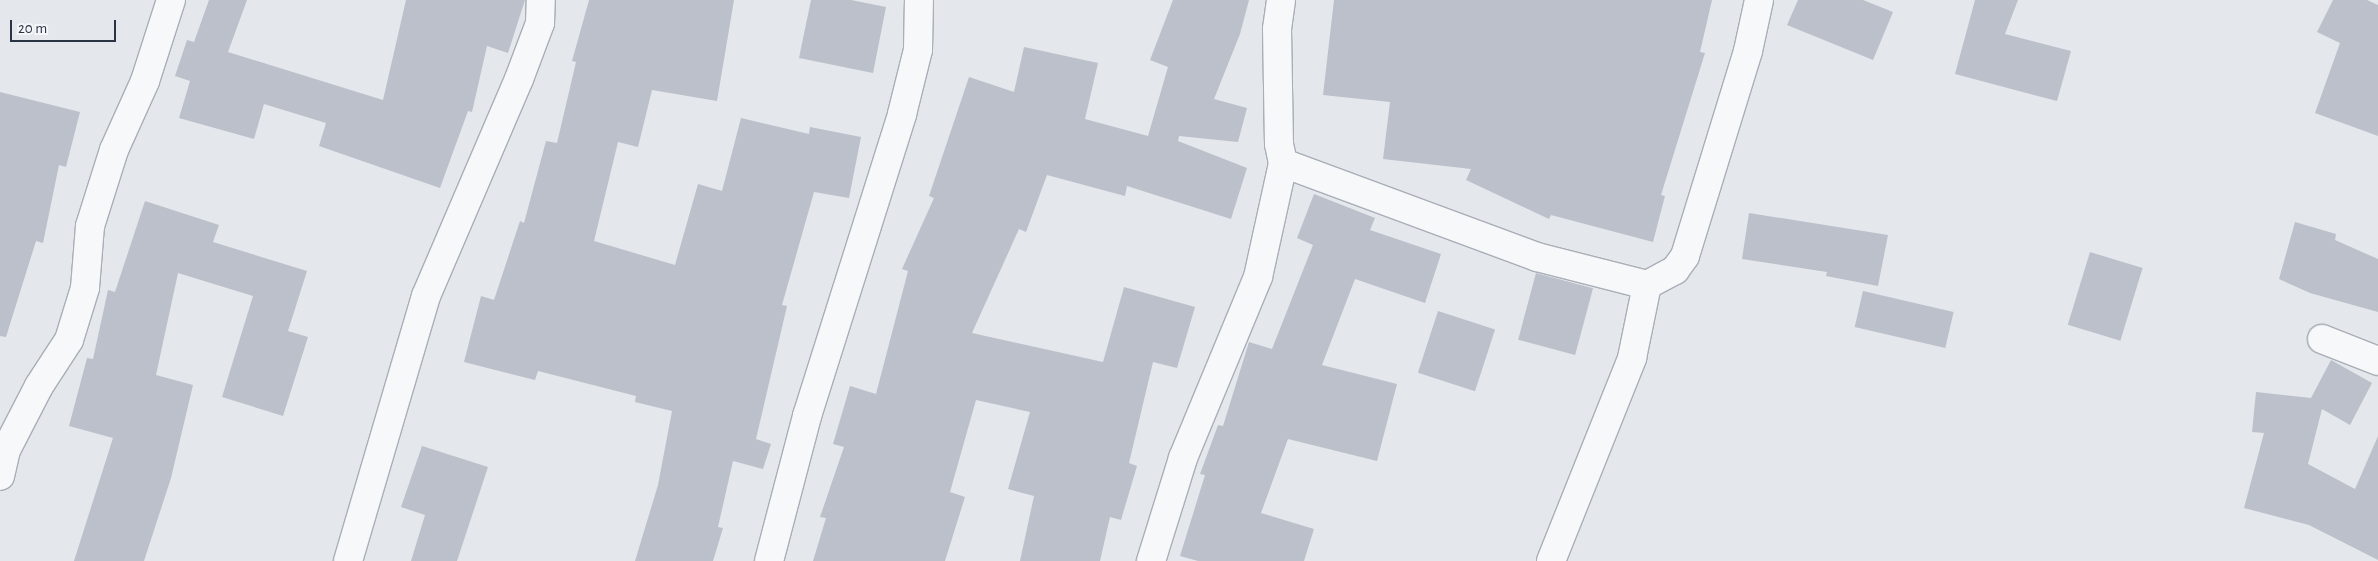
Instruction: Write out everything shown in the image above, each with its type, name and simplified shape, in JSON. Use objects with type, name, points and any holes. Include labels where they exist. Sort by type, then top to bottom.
[{"type":"street","points":[[0,476],[6,450],[30,402],[69,340],[85,288],[90,226],[114,150],[145,81],[171,0]]},
{"type":"street","points":[[348,561],[426,296],[519,79],[540,23],[541,0]]},
{"type":"street","points":[[768,561],[807,416],[902,114],[918,50],[919,0]]},
{"type":"street","points":[[1152,561],[1183,458],[1258,277],[1283,163],[1279,144],[1277,29],[1281,0]]},
{"type":"street","points":[[1283,163],[1537,257],[1647,286],[1674,270],[1685,256],[1748,51],[1759,0]]},
{"type":"street","points":[[1551,561],[1632,358],[1647,286]]},
{"type":"street","points":[[2322,339],[2378,361]]},
{"type":"building","points":[[209,0],[247,0],[228,52],[383,100],[406,0],[525,0],[508,53],[487,46],[472,112],[468,111],[440,188],[319,146],[326,123],[264,104],[254,139],[179,118],[190,81],[175,76],[187,40],[194,42]]},
{"type":"building","points":[[589,0],[734,0],[717,101],[652,90],[638,147],[618,142],[594,241],[675,265],[698,184],[722,191],[741,118],[809,134],[810,127],[861,137],[849,198],[814,192],[782,305],[787,306],[756,439],[771,444],[763,469],[733,461],[718,527],[723,528],[713,561],[635,561],[658,485],[672,411],[635,402],[636,396],[538,371],[535,380],[464,362],[481,296],[494,300],[520,221],[524,223],[546,141],[557,143],[576,62],[572,61]]},
{"type":"building","points":[[811,0],[851,0],[886,7],[873,73],[799,58]]},
{"type":"building","points":[[1173,0],[1249,0],[1240,34],[1214,99],[1247,108],[1238,142],[1179,136],[1178,141],[1247,168],[1231,219],[1127,186],[1125,196],[1047,175],[1026,232],[1019,229],[972,333],[1103,362],[1124,287],[1195,307],[1177,368],[1153,362],[1129,463],[1137,466],[1121,520],[1110,517],[1100,561],[1020,561],[1034,496],[1008,489],[1030,412],[976,400],[950,492],[965,497],[945,561],[813,561],[826,518],[820,517],[844,447],[833,444],[850,386],[876,394],[908,271],[902,269],[934,198],[929,196],[969,77],[1014,92],[1024,47],[1098,63],[1085,119],[1148,136],[1168,67],[1150,60]]},
{"type":"building","points":[[1334,0],[1712,0],[1700,52],[1705,53],[1661,195],[1665,196],[1653,242],[1551,215],[1549,219],[1466,180],[1471,169],[1383,159],[1390,102],[1323,95]]},
{"type":"building","points":[[1798,0],[1863,0],[1893,12],[1873,60],[1787,25]]},
{"type":"building","points":[[1975,0],[2018,0],[2005,34],[2071,51],[2057,101],[1955,74]]},
{"type":"building","points":[[2333,0],[2367,0],[2378,5],[2378,136],[2315,113],[2340,43],[2317,32]]},
{"type":"building","points":[[0,92],[80,112],[66,167],[59,165],[43,243],[36,241],[6,337],[0,336]]},
{"type":"building","points":[[1314,194],[1375,218],[1370,230],[1441,254],[1425,303],[1355,279],[1322,365],[1397,384],[1377,461],[1288,439],[1261,513],[1314,529],[1304,561],[1198,561],[1180,556],[1205,475],[1200,474],[1218,425],[1223,426],[1249,342],[1272,349],[1313,245],[1297,238]]},
{"type":"building","points":[[145,201],[219,225],[213,242],[307,271],[288,331],[308,337],[283,416],[222,397],[253,296],[178,273],[156,375],[193,385],[171,478],[144,561],[74,561],[113,438],[69,426],[87,358],[93,359],[108,290],[115,292]]},
{"type":"building","points":[[1749,213],[1888,235],[1878,286],[1826,276],[1827,272],[1742,259]]},
{"type":"building","points":[[2295,222],[2336,234],[2335,240],[2378,259],[2378,312],[2310,293],[2279,279]]},
{"type":"building","points":[[2090,252],[2143,268],[2120,341],[2068,325]]},
{"type":"building","points":[[1536,273],[1593,288],[1575,355],[1518,340]]},
{"type":"building","points":[[1863,291],[1954,312],[1945,348],[1855,327]]},
{"type":"building","points":[[1438,311],[1495,330],[1475,391],[1418,373]]},
{"type":"building","points":[[2331,360],[2372,383],[2350,425],[2322,409],[2308,464],[2355,489],[2378,436],[2378,560],[2309,525],[2244,508],[2264,433],[2252,432],[2256,392],[2311,398]]},
{"type":"building","points":[[422,446],[488,467],[457,561],[411,561],[425,515],[401,507]]}]
